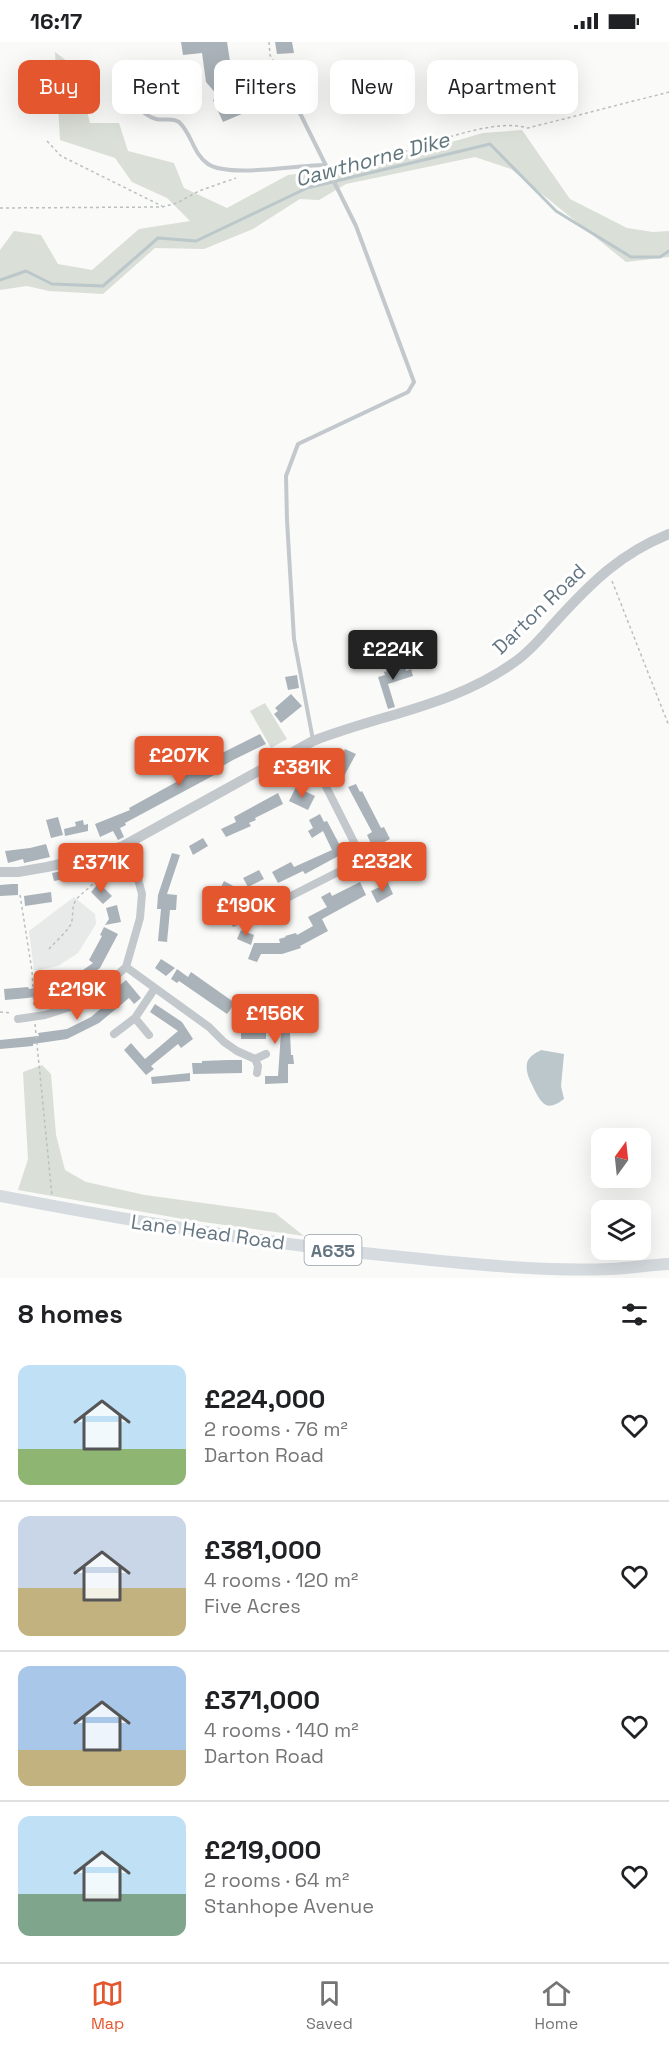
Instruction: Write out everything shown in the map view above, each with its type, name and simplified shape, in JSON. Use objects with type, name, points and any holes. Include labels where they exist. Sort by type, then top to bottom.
[{"type":"main road","name":"Lane Head Road","points":[[0,1197],[229,1236],[447,1262],[522,1268],[608,1269],[669,1264]]},
{"type":"street","name":"Darton Road","points":[[0,873],[47,867],[123,846],[309,743],[346,728],[432,704],[490,678],[518,660],[591,582],[607,569],[635,550],[669,534]]},
{"type":"street","points":[[277,903],[352,865],[359,855],[309,743]]},
{"type":"street","points":[[18,1019],[70,1007],[97,993],[126,967],[140,918],[142,894],[123,846]]},
{"type":"street","points":[[126,967],[209,1027],[224,1042],[255,1059],[258,1065],[257,1073]]},
{"type":"street","points":[[114,1034],[135,1018],[155,988]]},
{"type":"street","points":[[135,1018],[149,1035]]},
{"type":"street","points":[[255,1059],[266,1054]]},
{"type":"lane","points":[[145,114],[157,119],[174,119],[179,122],[186,130],[201,158],[210,166],[227,170],[256,171],[324,165]]},
{"type":"lane","points":[[300,114],[356,226],[414,382],[408,392],[298,444],[286,476],[294,639],[309,743]]},
{"type":"path","points":[[269,42],[273,60]]},
{"type":"path","points":[[324,165],[375,160],[482,128],[521,126],[528,128],[669,92]]},
{"type":"path","points":[[47,141],[61,156],[162,207]]},
{"type":"path","points":[[0,208],[162,207],[256,171]]},
{"type":"path","points":[[607,569],[669,726]]},
{"type":"path","points":[[49,949],[70,925],[76,900],[95,882],[97,873],[93,856]]},
{"type":"path","points":[[20,895],[32,971],[53,1207]]},
{"type":"path","points":[[0,1012],[9,1011],[18,1019]]},
{"type":"shaded area","points":[[55,52],[66,60],[55,60]]},
{"type":"shaded area","points":[[59,114],[88,114],[90,123],[119,123],[128,151],[174,163],[184,188],[227,208],[288,175],[375,164],[483,133],[522,130],[570,199],[627,228],[653,232],[669,231],[669,257],[626,262],[511,169],[475,157],[346,184],[319,200],[300,199],[253,229],[204,249],[155,248],[103,294],[49,291],[27,286],[0,290],[0,250],[14,231],[41,235],[58,264],[92,270],[139,229],[190,221],[167,198],[132,182],[115,158],[60,140]]},
{"type":"shaded area","points":[[265,703],[287,739],[271,748],[250,711]]},
{"type":"shaded area","points":[[74,897],[95,914],[96,924],[78,953],[58,966],[34,971],[29,931]]},
{"type":"shaded area","points":[[541,1050],[564,1054],[561,1086],[564,1099],[550,1106],[543,1103],[538,1096],[527,1070],[529,1058]]},
{"type":"shaded area","points":[[42,1065],[51,1074],[56,1135],[65,1170],[86,1182],[145,1195],[275,1213],[304,1236],[189,1220],[18,1190],[28,1159],[23,1072]]},
{"type":"building","points":[[181,42],[227,42],[230,60],[214,60],[214,91],[206,82],[202,53],[183,55]]},
{"type":"building","points":[[275,42],[292,42],[294,53],[277,54]]},
{"type":"building","points":[[219,114],[242,114],[223,122]]},
{"type":"building","points":[[405,664],[406,671],[411,669],[413,676],[388,684],[395,707],[388,709],[378,677],[391,670],[390,666]]},
{"type":"building","points":[[297,675],[299,688],[288,690],[285,677]]},
{"type":"building","points":[[291,694],[302,706],[281,723],[274,714],[278,711],[275,708]]},
{"type":"building","points":[[260,734],[266,744],[233,760],[216,770],[218,773],[125,823],[126,825],[120,828],[124,837],[118,840],[113,831],[100,837],[95,824],[130,810],[129,808],[180,780],[178,775],[190,769],[191,772],[205,764],[204,762]]},
{"type":"building","points":[[345,749],[356,754],[344,776],[333,770]]},
{"type":"building","points":[[356,784],[381,828],[384,827],[390,839],[373,848],[367,835],[372,832],[348,787]]},
{"type":"building","points":[[296,787],[315,796],[308,810],[289,801]]},
{"type":"building","points":[[278,793],[283,804],[255,818],[256,820],[249,823],[251,826],[226,837],[221,829],[236,822],[234,817]]},
{"type":"building","points":[[320,814],[324,822],[327,821],[344,853],[305,874],[303,871],[278,883],[272,872],[291,862],[294,867],[332,850],[323,831],[312,838],[308,831],[313,828],[309,820]]},
{"type":"building","points":[[58,817],[63,835],[51,838],[46,820]]},
{"type":"building","points":[[83,820],[84,825],[88,824],[88,831],[65,836],[64,829],[76,826],[75,822]]},
{"type":"building","points":[[203,838],[208,846],[193,855],[189,846]]},
{"type":"building","points":[[46,844],[50,857],[24,863],[23,859],[8,863],[5,851]]},
{"type":"building","points":[[381,850],[407,857],[405,864],[392,861],[389,873],[375,869]]},
{"type":"building","points":[[172,853],[180,855],[167,894],[177,895],[176,910],[170,910],[167,942],[158,941],[161,909],[157,909],[158,895]]},
{"type":"building","points":[[77,868],[79,876],[54,881],[52,873]]},
{"type":"building","points":[[259,870],[264,879],[248,887],[243,878]]},
{"type":"building","points":[[224,881],[235,887],[228,900],[217,895]]},
{"type":"building","points":[[360,882],[366,895],[322,919],[328,931],[300,946],[301,948],[282,954],[261,954],[257,962],[248,959],[254,943],[280,943],[279,939],[296,933],[297,935],[313,926],[308,917],[327,907],[321,897],[330,892],[332,896]]},
{"type":"building","points":[[99,883],[112,896],[103,904],[91,892]]},
{"type":"building","points":[[388,883],[393,894],[377,903],[371,891]]},
{"type":"building","points":[[18,884],[18,895],[0,896],[0,885]]},
{"type":"building","points":[[51,892],[52,902],[25,906],[24,896]]},
{"type":"building","points":[[117,905],[121,922],[105,925],[109,919],[106,908]]},
{"type":"building","points":[[237,910],[244,922],[233,927],[227,915]]},
{"type":"building","points":[[104,927],[118,934],[100,968],[69,990],[5,1000],[4,989],[28,987],[29,989],[67,981],[93,963],[89,960],[102,936],[100,935]]},
{"type":"building","points":[[241,930],[254,935],[251,945],[237,939]]},
{"type":"building","points":[[161,959],[175,968],[166,976],[155,968]]},
{"type":"building","points":[[177,969],[188,977],[191,972],[235,1003],[227,1014],[179,981],[177,983],[171,979]]},
{"type":"building","points":[[126,980],[141,998],[134,1004],[129,998],[99,1023],[67,1039],[33,1044],[33,1046],[0,1049],[0,1040],[39,1036],[38,1033],[67,1029],[91,1017],[118,994],[114,990]]},
{"type":"building","points":[[155,1004],[182,1022],[193,1039],[181,1048],[178,1044],[151,1066],[154,1069],[146,1075],[124,1050],[131,1043],[145,1059],[178,1031],[150,1012]]},
{"type":"building","points":[[269,1019],[285,1019],[285,1023],[295,1022],[295,1033],[290,1033],[291,1055],[293,1055],[294,1064],[288,1064],[288,1083],[265,1084],[265,1076],[278,1076],[281,1033],[266,1033],[266,1039],[241,1039],[241,1028],[258,1028],[258,1023],[269,1023]]},
{"type":"building","points":[[242,1060],[242,1073],[193,1074],[192,1063]]},
{"type":"building","points":[[190,1073],[190,1081],[152,1084],[151,1077]]},
{"type":"waterway","name":"Cawthorne Dike","points":[[0,280],[26,271],[52,284],[103,286],[158,238],[196,241],[307,188],[490,144],[556,211],[631,257],[660,257],[669,251]]}]
